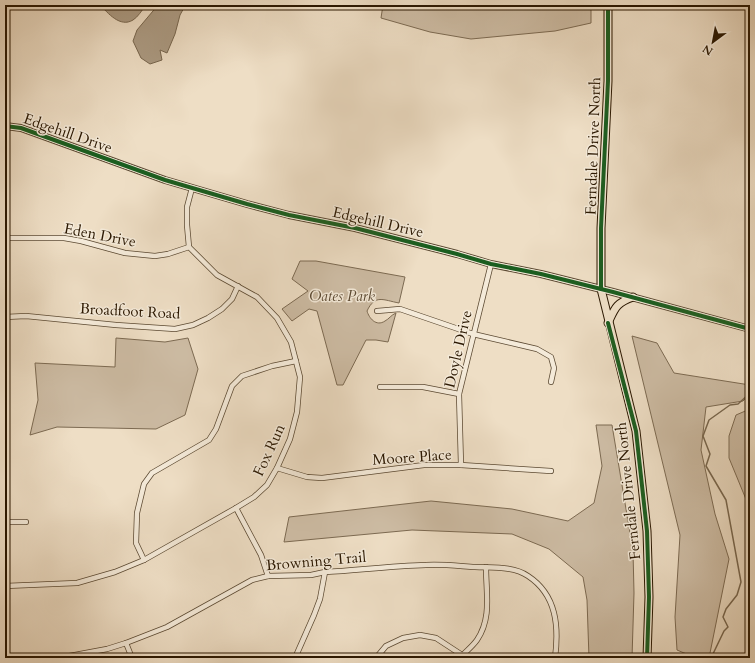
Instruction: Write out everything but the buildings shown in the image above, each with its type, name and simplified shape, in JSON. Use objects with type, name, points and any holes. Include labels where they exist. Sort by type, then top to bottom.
[{"type":"main road","name":"Ferndale Drive North","points":[[608,5],[608,81],[601,228],[601,289],[608,323],[636,431],[647,531],[649,597],[647,658]]},
{"type":"main road","points":[[608,323],[615,308],[622,301],[633,297]]},
{"type":"street","name":"Edgehill Drive","points":[[5,126],[21,128],[165,180],[289,215],[355,228],[490,264],[541,274],[633,297],[750,329]]},
{"type":"street","points":[[189,247],[187,207],[192,188]]},
{"type":"street","name":"Eden Drive","points":[[5,238],[64,238],[126,253],[156,256],[168,254],[189,247]]},
{"type":"street","name":"Fox Run","points":[[5,586],[76,583],[115,572],[144,560],[236,508],[254,496],[267,485],[277,468],[290,439],[297,412],[300,378],[291,342],[277,318],[257,297],[217,275],[189,247]]},
{"type":"street","name":"Doyle Drive","points":[[461,465],[459,394],[490,264]]},
{"type":"street","name":"Broadfoot Road","points":[[5,317],[26,316],[175,329],[193,325],[222,309],[232,299],[238,286]]},
{"type":"street","points":[[377,311],[400,309],[473,334],[537,349],[551,357],[554,368],[551,382]]},
{"type":"street","points":[[144,560],[136,543],[137,513],[144,484],[152,473],[209,440],[216,429],[232,386],[242,376],[272,366],[296,361]]},
{"type":"street","points":[[380,387],[423,387],[459,394]]},
{"type":"street","name":"Moore Place","points":[[277,468],[307,477],[322,478],[424,465],[461,465],[551,471]]},
{"type":"street","points":[[236,508],[261,555],[268,576]]},
{"type":"street","points":[[5,522],[26,522]]},
{"type":"street","name":"Browning Trail","points":[[5,657],[64,657],[107,649],[167,627],[252,580],[268,576],[311,575],[325,572],[427,565],[511,569],[528,576],[543,588],[553,605],[557,623],[555,658]]},
{"type":"street","points":[[376,658],[386,646],[403,638],[420,635],[436,638],[461,657],[476,641],[485,626],[488,610],[486,567]]},
{"type":"street","points":[[295,658],[320,599],[325,572]]},
{"type":"street","points":[[126,643],[132,658]]},
{"type":"green space","points":[[383,5],[591,5],[591,23],[555,31],[471,39],[430,32],[381,18]]},
{"type":"green space","name":"Oates Park","points":[[300,261],[316,261],[405,277],[399,303],[376,300],[367,311],[373,321],[379,323],[382,323],[396,313],[388,342],[366,340],[343,385],[337,385],[317,311],[309,309],[292,321],[282,309],[308,291],[292,279]]},
{"type":"green space","points":[[632,336],[657,343],[674,373],[750,385],[750,394],[743,401],[706,407],[701,450],[715,514],[729,559],[709,658],[696,658],[677,650],[675,617],[680,535]]},
{"type":"green space","points":[[116,338],[165,342],[188,338],[198,369],[185,415],[156,429],[57,427],[30,435],[38,400],[35,363],[115,367]]},
{"type":"green space","points":[[750,409],[750,509],[729,458],[729,436],[736,415]]},
{"type":"green space","points":[[596,425],[612,425],[633,551],[634,593],[632,658],[589,658],[587,600],[583,577],[549,549],[512,534],[412,530],[284,542],[289,517],[431,501],[512,509],[568,521],[594,503],[602,466]]},
{"type":"shaded area","points":[[100,5],[146,5],[135,19],[128,22],[123,22],[119,21]]},
{"type":"shaded area","points":[[158,5],[185,6],[180,15],[175,34],[167,53],[160,50],[162,60],[150,64],[141,58],[133,41],[137,30]]},
{"type":"waterway","points":[[711,658],[724,631],[728,627],[723,617],[726,609],[737,595],[741,582],[726,500],[706,466],[710,454],[703,436],[709,420],[730,405],[738,404],[750,393]]},
{"type":"cycle path","points":[[601,289],[601,228],[608,81],[608,5]]},
{"type":"cycle path","points":[[5,126],[21,128],[165,180],[247,204],[289,215],[355,228],[491,264],[541,274],[750,329]]},
{"type":"cycle path","points":[[608,323],[636,431],[647,531],[649,597],[647,658]]}]
